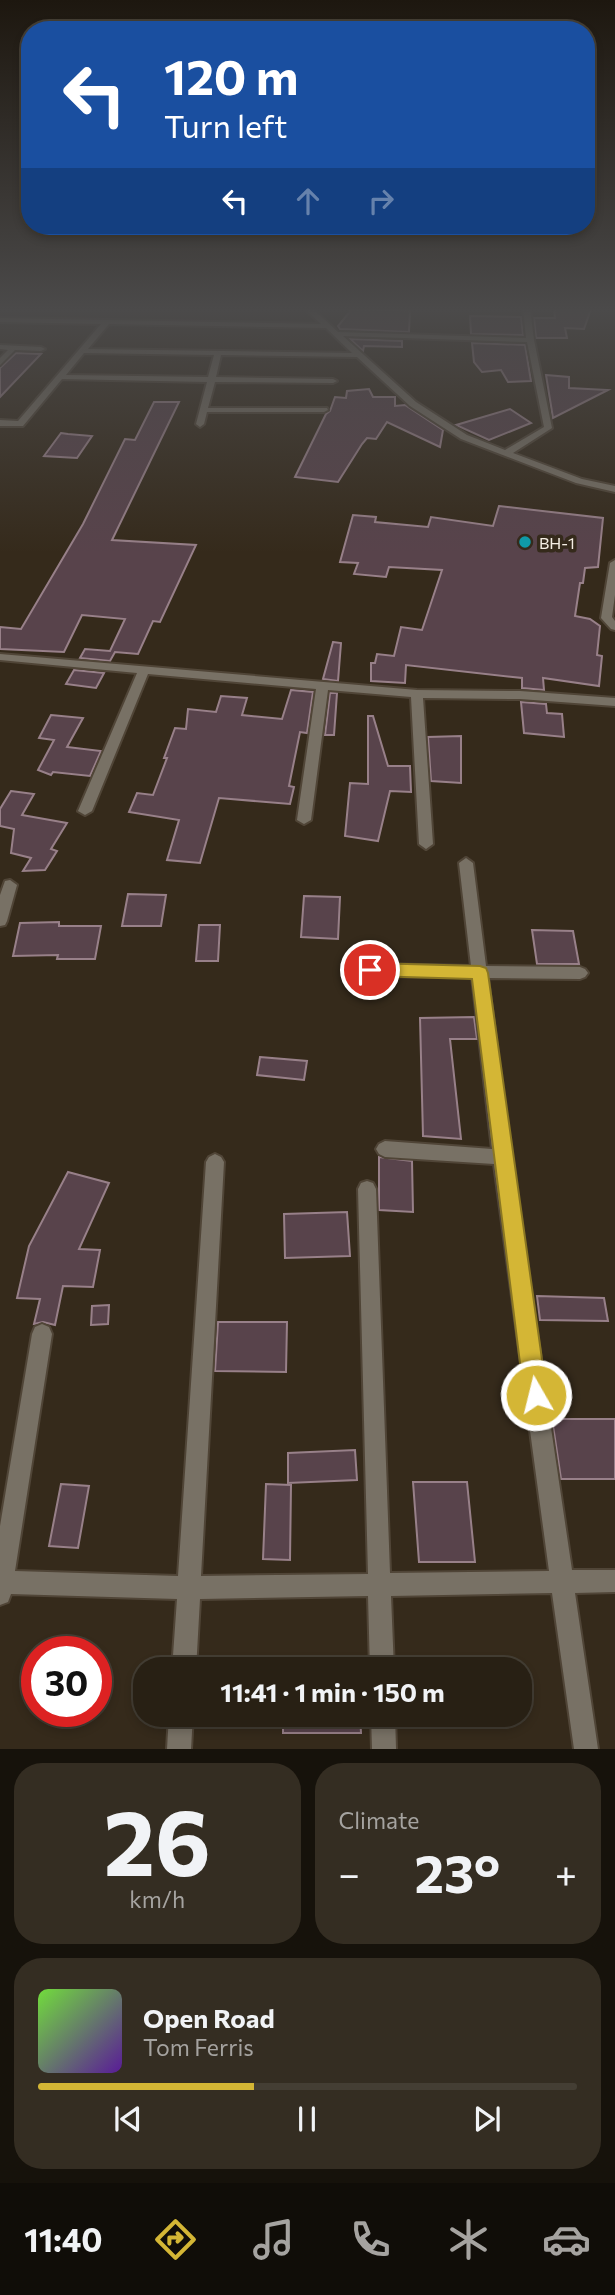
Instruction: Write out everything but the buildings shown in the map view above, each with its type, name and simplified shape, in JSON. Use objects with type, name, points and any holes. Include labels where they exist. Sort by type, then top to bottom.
[{"type":"street","points":[[0,423],[20,424],[50,390]]},
{"type":"street","points":[[200,424],[208,390]]},
{"type":"street","points":[[399,390],[423,411],[464,437],[579,481],[615,489]]},
{"type":"street","points":[[506,453],[548,428],[540,390]]},
{"type":"street","points":[[204,410],[324,410]]},
{"type":"street","points":[[615,563],[606,618],[615,627]]},
{"type":"street","points":[[0,657],[417,694],[520,695],[615,702]]},
{"type":"street","points":[[85,811],[144,669]]},
{"type":"street","points":[[304,820],[322,687]]},
{"type":"street","points":[[417,694],[426,844]]},
{"type":"street","points":[[466,863],[502,1157],[586,1749]]},
{"type":"street","points":[[0,921],[10,885]]},
{"type":"street","points":[[370,970],[580,973]]},
{"type":"street","points":[[385,1149],[502,1157]]},
{"type":"street","points":[[185,1657],[215,1162]]},
{"type":"street","points":[[367,1189],[382,1657]]},
{"type":"street","points":[[42,1334],[1,1586],[188,1588],[615,1581]]},
{"type":"street","points":[[179,1749],[180,1727]]},
{"type":"street","points":[[383,1727],[384,1749]]},
{"type":"place","name":"BH-1","points":[[525,542]]},
{"type":"route","points":[[370,970],[480,973],[502,1157],[536,1395]]}]
